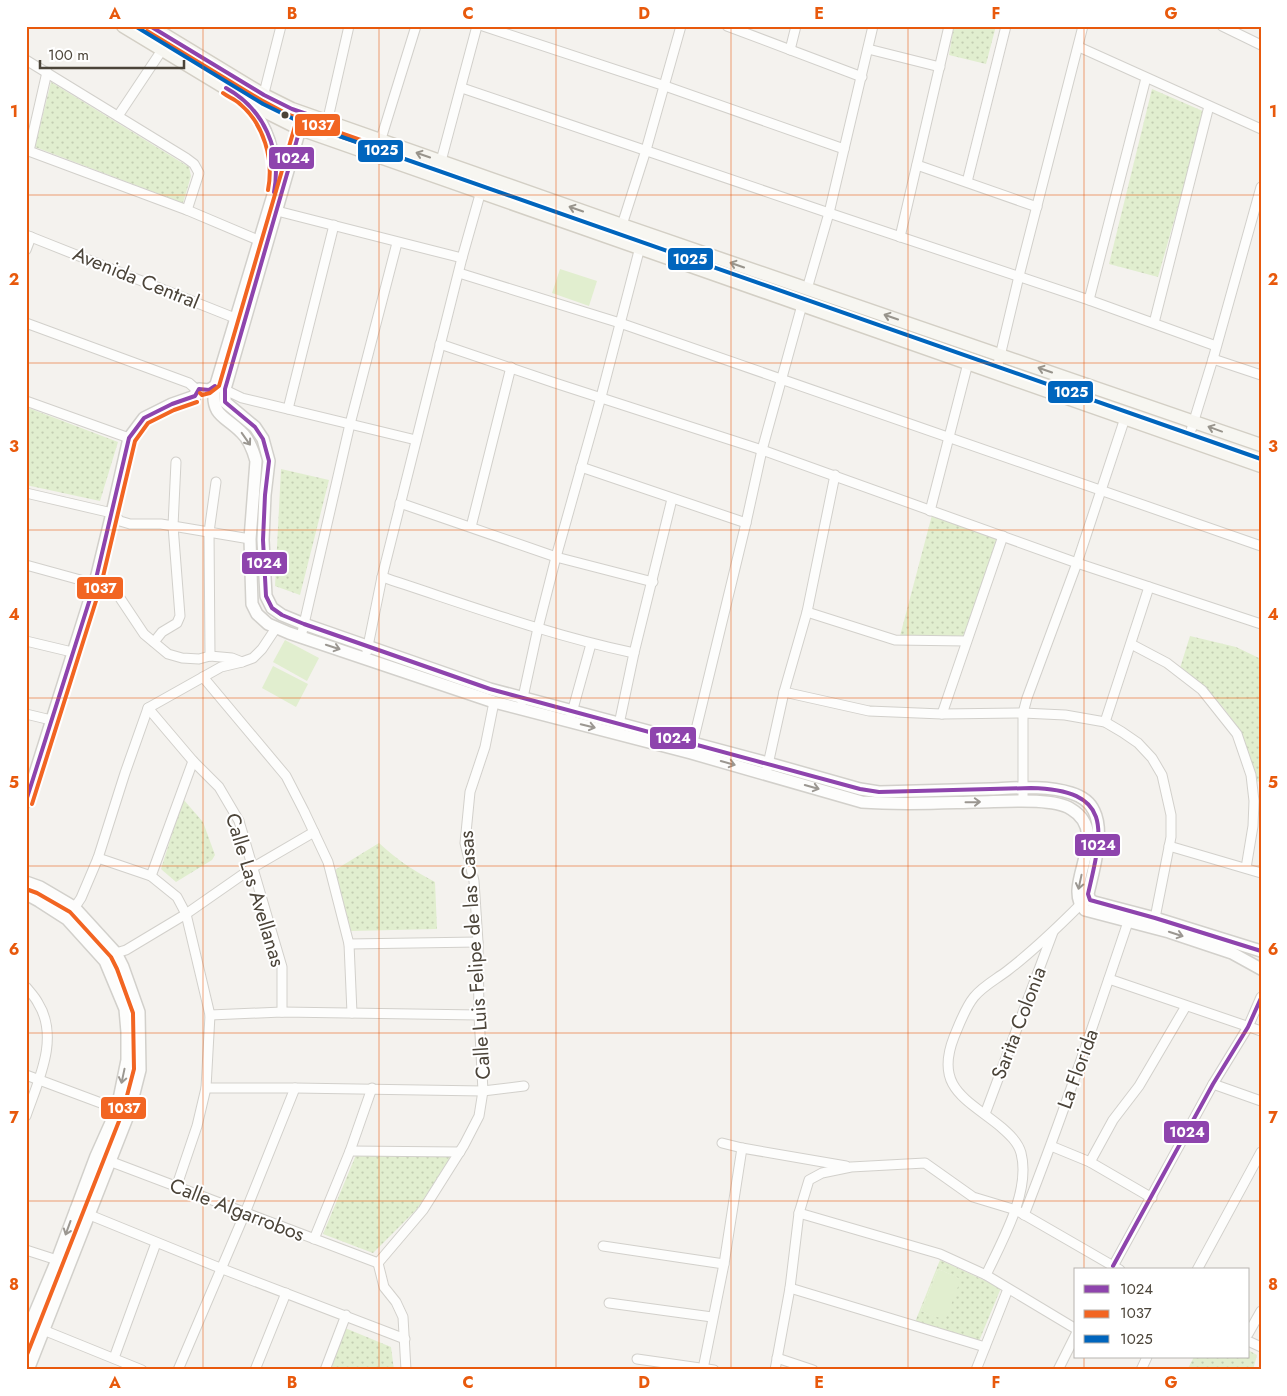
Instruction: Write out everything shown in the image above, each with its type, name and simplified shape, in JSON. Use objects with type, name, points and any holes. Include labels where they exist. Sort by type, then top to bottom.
[{"type":"main road","points":[[123,26],[260,109],[300,129],[1261,466]]},
{"type":"main road","points":[[150,26],[264,95],[292,109],[1261,445]]},
{"type":"street","points":[[260,109],[281,26]]},
{"type":"street","points":[[324,136],[349,26]]},
{"type":"street","points":[[376,155],[416,26]]},
{"type":"street","points":[[437,176],[477,26]]},
{"type":"street","points":[[483,26],[844,148]]},
{"type":"street","points":[[622,225],[665,86],[681,26]]},
{"type":"street","points":[[727,26],[862,77]]},
{"type":"street","points":[[790,50],[796,26]]},
{"type":"street","points":[[807,289],[829,213],[873,26]]},
{"type":"street","points":[[900,237],[949,26]]},
{"type":"street","points":[[967,182],[1006,26]]},
{"type":"street","points":[[996,373],[1019,276],[1084,26]]},
{"type":"street","points":[[1222,26],[1261,45]]},
{"type":"street","points":[[1079,47],[1261,129]]},
{"type":"street","points":[[868,49],[940,67]]},
{"type":"street","points":[[118,116],[162,50]]},
{"type":"street","points":[[26,60],[194,164],[199,174],[187,210]]},
{"type":"street","points":[[47,72],[28,150],[187,210],[263,243]]},
{"type":"street","points":[[1089,300],[1146,78]]},
{"type":"street","points":[[462,88],[1019,276],[1216,346]]},
{"type":"street","points":[[244,99],[257,114],[273,149],[276,185],[263,243],[240,320],[209,394],[218,412],[243,433],[253,449],[256,460],[250,539],[252,604],[257,614],[276,628],[301,637],[367,653],[490,689],[522,702],[767,768],[860,789],[879,792],[1024,788],[1073,793],[1085,800],[1095,812],[1099,834],[1088,894],[1090,900],[1261,951]]},
{"type":"street","points":[[1154,323],[1209,106]]},
{"type":"street","points":[[263,243],[277,211],[300,129]]},
{"type":"street","points":[[917,164],[1037,207]]},
{"type":"street","points":[[1188,440],[1213,359],[1261,187]]},
{"type":"street","points":[[367,653],[382,577],[400,504],[462,258],[481,192]]},
{"type":"street","points":[[277,211],[462,258]]},
{"type":"street","points":[[288,409],[334,225]]},
{"type":"street","points":[[26,250],[29,236]]},
{"type":"street","name":"Avenida Central","points":[[29,236],[240,320]]},
{"type":"street","points":[[301,637],[350,424],[397,243]]},
{"type":"street","points":[[522,702],[556,557],[582,468],[640,247]]},
{"type":"street","points":[[459,273],[620,323],[1261,546]]},
{"type":"street","points":[[693,742],[762,450],[802,305]]},
{"type":"street","points":[[26,323],[190,383],[225,402],[255,427],[263,439],[269,461],[263,540],[266,596],[272,608],[282,615],[367,653],[494,702],[522,702]]},
{"type":"street","points":[[440,344],[762,450],[1077,563],[1261,624]]},
{"type":"street","points":[[1213,359],[1261,375]]},
{"type":"street","points":[[930,511],[968,363]]},
{"type":"street","points":[[472,527],[511,367]]},
{"type":"street","points":[[26,802],[94,583],[129,438],[144,418],[172,404],[209,394],[242,398],[416,440]]},
{"type":"street","points":[[26,401],[129,438]]},
{"type":"street","points":[[1023,802],[1023,713],[1077,563],[1125,418]]},
{"type":"street","points":[[154,642],[162,632],[177,623],[180,616],[173,526],[176,462]]},
{"type":"street","points":[[582,468],[746,523]]},
{"type":"street","points":[[767,768],[784,692],[807,612],[835,475]]},
{"type":"street","points":[[210,656],[209,532],[216,482]]},
{"type":"street","points":[[26,493],[112,513],[120,521],[130,524],[173,526],[250,539]]},
{"type":"street","points":[[618,728],[634,653],[672,499]]},
{"type":"street","points":[[400,504],[556,557],[653,582]]},
{"type":"street","points":[[942,714],[1003,536]]},
{"type":"street","points":[[26,566],[106,587],[118,595],[144,634],[168,654],[182,658],[199,659],[210,656],[232,658],[242,662]]},
{"type":"street","points":[[382,577],[591,644],[634,653]]},
{"type":"street","points":[[1105,722],[1149,587]]},
{"type":"street","points":[[807,612],[895,640],[966,641]]},
{"type":"street","points":[[67,919],[81,898],[98,858],[148,708],[221,666],[253,658],[262,649],[276,628]]},
{"type":"street","points":[[26,641],[72,652]]},
{"type":"street","points":[[571,716],[591,644]]},
{"type":"street","points":[[1131,644],[1167,663],[1202,690],[1237,734],[1257,790],[1246,868]]},
{"type":"street","points":[[203,677],[286,776],[328,862],[350,944],[352,1013]]},
{"type":"street","points":[[784,692],[869,711],[942,714],[1023,713],[1065,715],[1105,722],[1138,744],[1152,758],[1162,775],[1171,815],[1169,846],[1155,918]]},
{"type":"street","name":"Calle Luis Felipe de las Casas","points":[[378,1263],[423,1210],[460,1152],[478,1116],[484,1091],[474,881],[465,843],[470,792],[485,747],[494,702]]},
{"type":"street","name":"Calle Las Avellanas","points":[[148,708],[193,761],[219,787],[239,821],[282,967],[282,1012]]},
{"type":"street","points":[[26,714],[51,720]]},
{"type":"street","points":[[618,728],[693,742],[862,802],[889,804],[1023,802],[1054,803],[1068,807],[1083,818],[1088,834],[1086,854],[1077,895],[1080,906],[1085,910],[1169,932],[1232,953],[1261,969]]},
{"type":"street","points":[[151,876],[193,761]]},
{"type":"street","points":[[105,961],[186,914],[252,868],[314,832]]},
{"type":"street","points":[[1169,846],[1261,873]]},
{"type":"street","points":[[98,858],[151,876],[178,897],[186,914],[210,1015],[206,1088],[197,1126],[176,1188]]},
{"type":"street","points":[[26,882],[40,887],[74,907],[116,953],[139,1012],[140,1070],[129,1113],[28,1370]]},
{"type":"street","points":[[26,894],[67,919],[105,961],[125,1009],[127,1032],[127,1060],[116,1109],[75,1209],[57,1260],[28,1327],[44,1330],[142,1370]]},
{"type":"street","points":[[986,1275],[1020,1213],[1023,1166],[1021,1152],[1009,1134],[967,1102],[955,1088],[947,1073],[947,1061],[951,1045],[973,998],[986,984],[1007,971],[1080,906]]},
{"type":"street","name":"La Florida","points":[[1020,1213],[1051,1146],[1128,922]]},
{"type":"street","name":"Sarita Colonia","points":[[985,1114],[1053,931]]},
{"type":"street","points":[[350,944],[478,942]]},
{"type":"street","points":[[1109,979],[1261,1031]]},
{"type":"street","points":[[26,987],[39,1004],[48,1030],[45,1062],[26,1116]]},
{"type":"street","points":[[1116,1268],[1213,1084],[1248,1026],[1261,997]]},
{"type":"street","points":[[1090,1162],[1113,1120],[1139,1086],[1186,1006]]},
{"type":"street","points":[[210,1015],[282,1012],[479,1015]]},
{"type":"street","points":[[26,1075],[116,1109]]},
{"type":"street","points":[[1213,1084],[1261,1101]]},
{"type":"street","points":[[206,1088],[372,1088],[484,1091],[524,1086]]},
{"type":"street","points":[[178,1370],[245,1213],[295,1088]]},
{"type":"street","points":[[314,1239],[350,1151],[372,1088]]},
{"type":"street","points":[[722,1143],[851,1167]]},
{"type":"street","points":[[1051,1146],[1090,1162],[1152,1198]]},
{"type":"street","points":[[703,1369],[724,1264],[742,1148]]},
{"type":"street","points":[[350,1151],[460,1152]]},
{"type":"street","points":[[1198,1268],[1261,1152]]},
{"type":"street","name":"Calle Algarrobos","points":[[96,1156],[176,1188],[378,1263]]},
{"type":"street","points":[[775,1370],[790,1288],[799,1212],[809,1180],[822,1173],[851,1167],[925,1163],[973,1197],[1020,1213],[1113,1268]]},
{"type":"street","points":[[75,1209],[156,1243],[405,1338]]},
{"type":"street","points":[[799,1212],[940,1254],[986,1275],[1074,1328]]},
{"type":"street","points":[[114,1358],[156,1243]]},
{"type":"street","points":[[603,1246],[724,1264]]},
{"type":"street","points":[[26,1250],[57,1260]]},
{"type":"street","points":[[378,1263],[384,1287],[396,1302],[403,1317],[406,1370]]},
{"type":"street","points":[[790,1288],[986,1347]]},
{"type":"street","points":[[976,1370],[1008,1289]]},
{"type":"street","points":[[255,1370],[286,1293]]},
{"type":"street","points":[[609,1303],[712,1317]]},
{"type":"street","points":[[1250,1330],[1261,1311]]},
{"type":"street","points":[[325,1370],[346,1315]]},
{"type":"street","points":[[1058,1370],[1074,1338]]},
{"type":"street","points":[[777,1358],[813,1370]]},
{"type":"street","points":[[1140,1370],[1146,1358]]},
{"type":"street","points":[[637,1359],[714,1370]]},
{"type":"green space","points":[[954,26],[996,26],[986,64],[949,55]]},
{"type":"green space","points":[[51,82],[189,167],[191,176],[183,203],[35,147]]},
{"type":"green space","points":[[1152,89],[1205,112],[1158,277],[1109,264]]},
{"type":"green space","points":[[560,269],[597,281],[589,306],[552,293]]},
{"type":"green space","points":[[26,407],[118,442],[100,501],[26,485]]},
{"type":"green space","points":[[281,469],[329,480],[300,595],[275,586]]},
{"type":"green space","points":[[932,515],[998,538],[963,637],[900,636]]},
{"type":"green space","points":[[1190,636],[1236,647],[1261,659],[1261,781],[1256,782],[1247,751],[1229,715],[1206,689],[1180,668]]},
{"type":"green space","points":[[285,640],[319,658],[307,681],[273,662]]},
{"type":"green space","points":[[273,666],[308,684],[296,707],[262,688]]},
{"type":"green space","points":[[183,799],[203,822],[215,855],[212,860],[176,882],[161,869]]},
{"type":"green space","points":[[379,843],[420,874],[435,882],[437,929],[351,931],[335,870]]},
{"type":"green space","points":[[356,1155],[451,1157],[417,1209],[373,1253],[323,1234]]},
{"type":"green space","points":[[940,1260],[1001,1288],[979,1341],[915,1322]],"holes":[[[938,1269],[961,1279],[945,1320],[921,1311]]]},
{"type":"green space","points":[[938,1269],[962,1279],[945,1321],[921,1311]]},
{"type":"green space","points":[[345,1328],[391,1347],[394,1370],[331,1370]]},
{"type":"green space","points":[[1250,1351],[1257,1355],[1253,1370],[1187,1370],[1193,1358],[1250,1358]]},
{"type":"transit line","name":"1025","points":[[135,26],[263,104],[302,123],[1261,459]]},
{"type":"transit line","name":"1024","points":[[150,26],[264,95],[292,109],[327,121],[324,136],[300,129],[225,389],[225,402],[255,427],[263,439],[269,461],[263,540],[266,596],[272,608],[282,615],[304,624],[490,689],[860,789],[879,792],[1031,788],[1058,791],[1077,796],[1089,806],[1096,818],[1098,833],[1097,851],[1088,894],[1090,900],[1261,951]]},
{"type":"transit line","name":"1037","points":[[147,31],[289,115],[372,144],[372,147],[301,123],[295,126],[219,386],[210,393],[202,395],[200,393]]},
{"type":"transit line","name":"1024","points":[[226,88],[251,107],[267,132],[275,161],[274,192]]},
{"type":"transit line","name":"1037","points":[[223,93],[238,102],[248,112],[261,132],[270,167],[268,190]]},
{"type":"transit line","name":"1024","points":[[26,801],[95,583],[129,438],[144,418],[172,404],[195,396],[199,389],[209,390],[215,386]]},
{"type":"transit line","name":"1037","points":[[32,804],[101,585],[135,441],[148,423],[174,410],[197,402]]},
{"type":"transit line","name":"1037","points":[[26,889],[37,893],[70,912],[111,957],[133,1013],[134,1069],[123,1111],[26,1357]]},
{"type":"transit line","name":"1024","points":[[1113,1266],[1213,1084],[1248,1027],[1261,998]]}]
